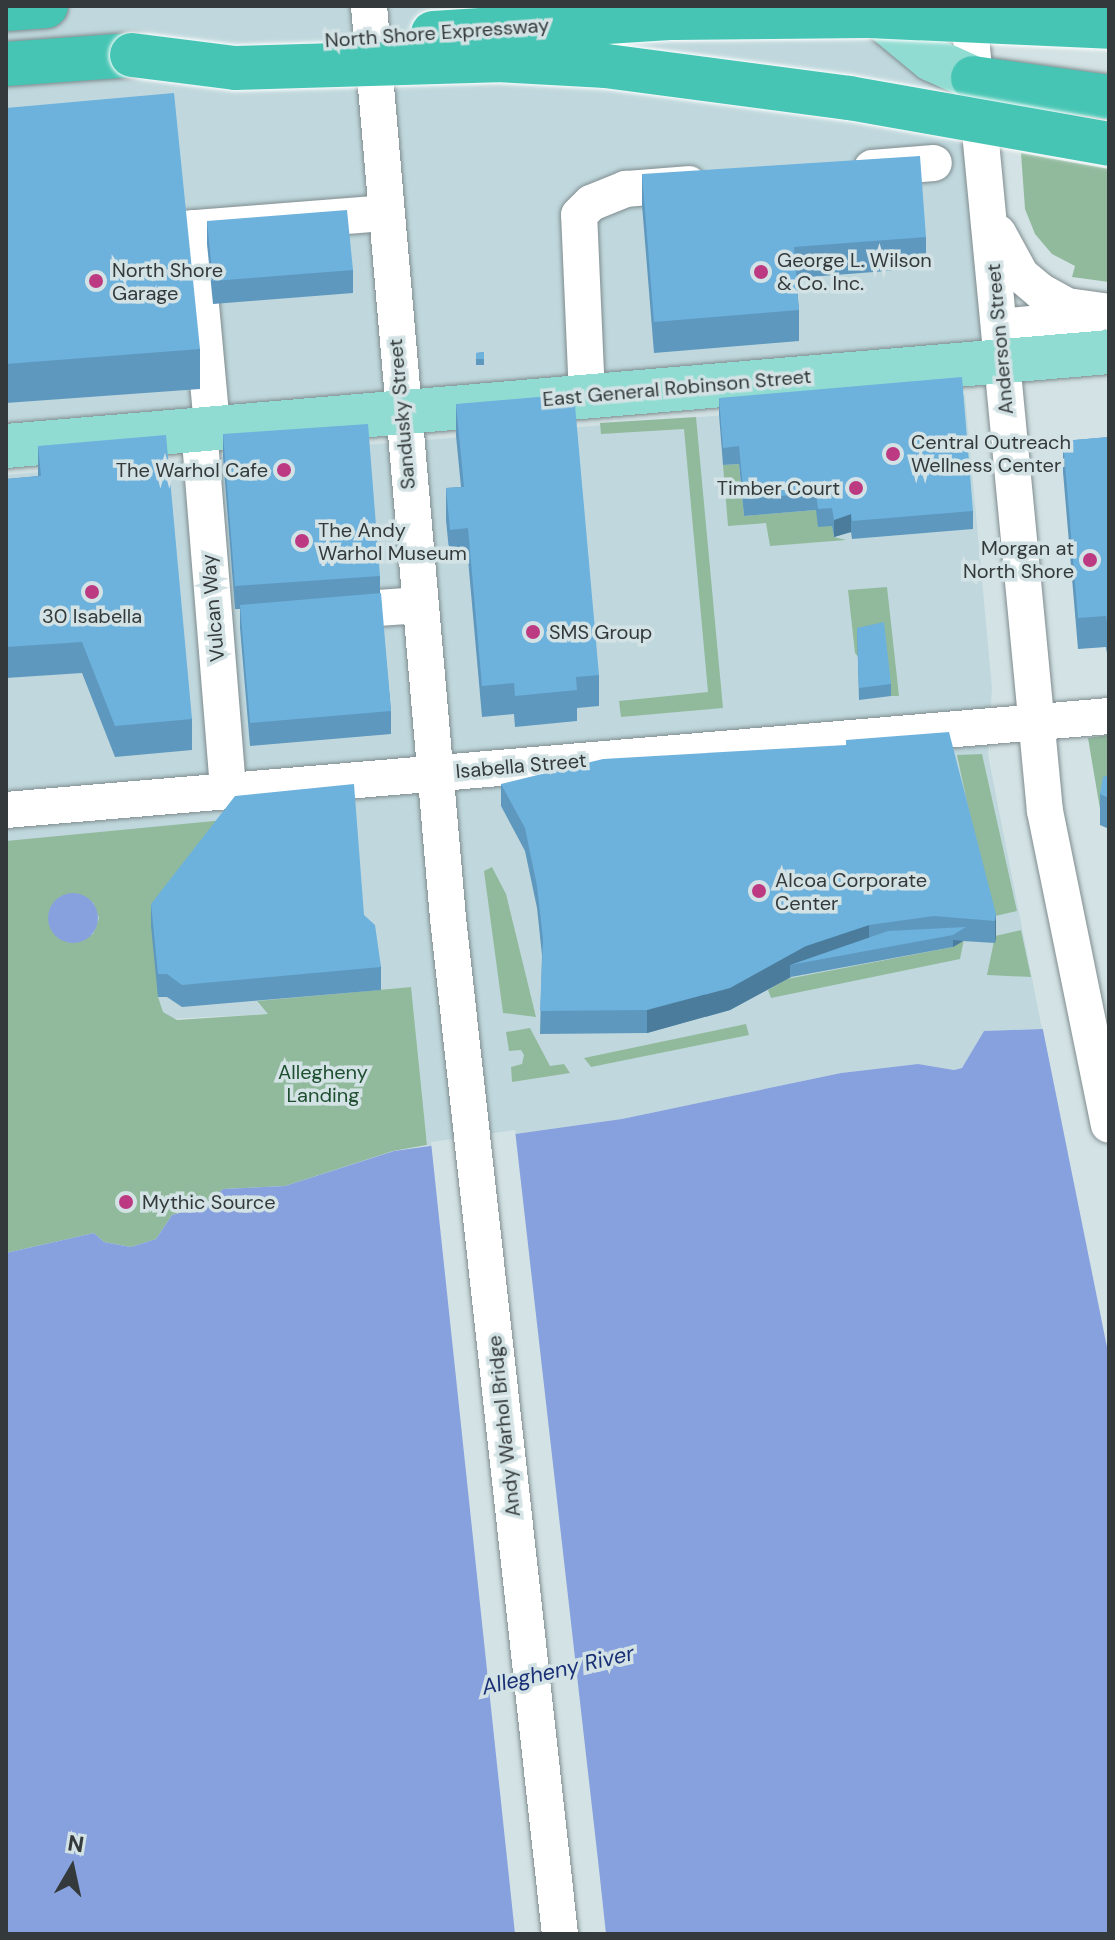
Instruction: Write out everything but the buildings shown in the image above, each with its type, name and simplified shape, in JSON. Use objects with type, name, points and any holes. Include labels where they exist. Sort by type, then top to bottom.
[{"type":"highway","points":[[6,9],[46,6]]},
{"type":"highway","name":"North Shore Expressway","points":[[6,64],[674,18],[869,16],[1109,27]]},
{"type":"highway","points":[[132,55],[235,68],[482,60],[606,66],[849,98],[1109,144]]},
{"type":"highway","points":[[973,78],[1109,97]]},
{"type":"main road","points":[[867,6],[931,59],[973,78]]},
{"type":"main road","name":"East General Robinson Street","points":[[6,446],[587,396],[1000,344],[1109,352]]},
{"type":"street","name":"Sandusky Street","points":[[369,6],[401,411],[448,918]]},
{"type":"street","name":"Anderson Street","points":[[968,6],[1036,724],[1054,862],[1109,1125]]},
{"type":"street","points":[[842,171],[934,163]]},
{"type":"street","points":[[587,396],[576,242],[579,215],[591,203],[626,189],[719,181]]},
{"type":"street","name":"Vulcan Way","points":[[228,789],[230,618],[206,427],[188,228],[385,213]]},
{"type":"street","points":[[990,215],[1015,266],[1040,291],[1067,306],[1109,314]]},
{"type":"street","name":"East General Robinson Street","points":[[1000,344],[1109,314]]},
{"type":"street","points":[[309,613],[420,605]]},
{"type":"street","name":"Isabella Street","points":[[6,810],[1109,716]]},
{"type":"street","name":"Andy Warhol Bridge","points":[[448,918],[560,1934]]},
{"type":"shaded area","points":[[6,6],[968,6],[1001,361],[6,446]]},
{"type":"shaded area","points":[[965,395],[992,688],[988,755],[1042,1029],[984,1031],[962,1068],[954,1070],[918,1064],[841,1073],[622,1119],[431,1146],[427,1145],[410,987],[257,1002],[269,1014],[6,1027],[6,475]]},
{"type":"green space","points":[[1021,153],[1109,169],[1109,282],[1072,277],[1075,266],[1052,254],[1035,234],[1025,209]]},
{"type":"green space","points":[[696,417],[723,708],[621,717],[619,701],[708,692],[684,429],[601,434],[600,423]]},
{"type":"green space","points":[[739,464],[744,516],[816,510],[832,526],[834,537],[846,540],[770,546],[766,523],[728,526],[723,465]]},
{"type":"green space","points":[[887,587],[899,696],[891,696],[855,653],[848,590]]},
{"type":"green space","points":[[1109,735],[1109,806],[1100,809],[1088,738]]},
{"type":"green space","points":[[982,754],[1017,911],[991,917],[957,755]]},
{"type":"green space","name":"Allegheny Landing","points":[[235,819],[158,997],[163,1012],[177,1020],[268,1014],[257,1001],[411,987],[427,1145],[393,1151],[285,1186],[223,1189],[205,1206],[172,1215],[156,1239],[131,1247],[104,1242],[94,1233],[6,1253],[6,841]],"holes":[[[93,902],[99,918],[93,934],[71,943],[57,937]]]},
{"type":"green space","points":[[492,867],[506,894],[536,1017],[503,1013],[484,871]]},
{"type":"green space","points":[[1021,930],[1031,977],[987,975],[995,936]]},
{"type":"green space","points":[[964,939],[960,959],[771,998],[768,990],[787,979],[953,947]]},
{"type":"green space","points":[[746,1024],[749,1035],[591,1067],[584,1058]]},
{"type":"green space","points":[[530,1028],[550,1066],[564,1064],[570,1073],[512,1082],[511,1067],[522,1064],[524,1055],[521,1050],[509,1051],[506,1032]]},
{"type":"water","points":[[73,893],[91,900],[98,918],[91,936],[73,943],[55,936],[48,918],[55,900]]},
{"type":"water","name":"Allegheny River","points":[[1109,1006],[1109,1934],[6,1934],[6,1253],[94,1233],[104,1242],[131,1247],[156,1239],[172,1215],[205,1206],[223,1189],[285,1186],[394,1151],[622,1119],[841,1073],[918,1064],[954,1070],[962,1068],[984,1031],[1042,1029]]},
{"type":"pier","points":[[1109,1002],[1109,1357],[1042,1025]]},
{"type":"pier","points":[[515,1130],[606,1934],[515,1934],[431,1142]]},
{"type":"place","name":"George L. Wilson & Co. Inc.","points":[[761,272]]},
{"type":"place","name":"North Shore Garage","points":[[96,281]]},
{"type":"place","name":"Central Outreach Wellness Center","points":[[893,454]]},
{"type":"place","name":"The Warhol Cafe","points":[[284,470]]},
{"type":"place","name":"Timber Court","points":[[856,488]]},
{"type":"place","name":"The Andy Warhol Museum","points":[[302,541]]},
{"type":"place","name":"Morgan at North Shore","points":[[1090,560]]},
{"type":"place","name":"30 Isabella","points":[[92,592]]},
{"type":"place","name":"SMS Group","points":[[533,632]]},
{"type":"place","name":"Alcoa Corporate Center","points":[[759,891]]},
{"type":"place","name":"Mythic Source","points":[[126,1202]]}]
